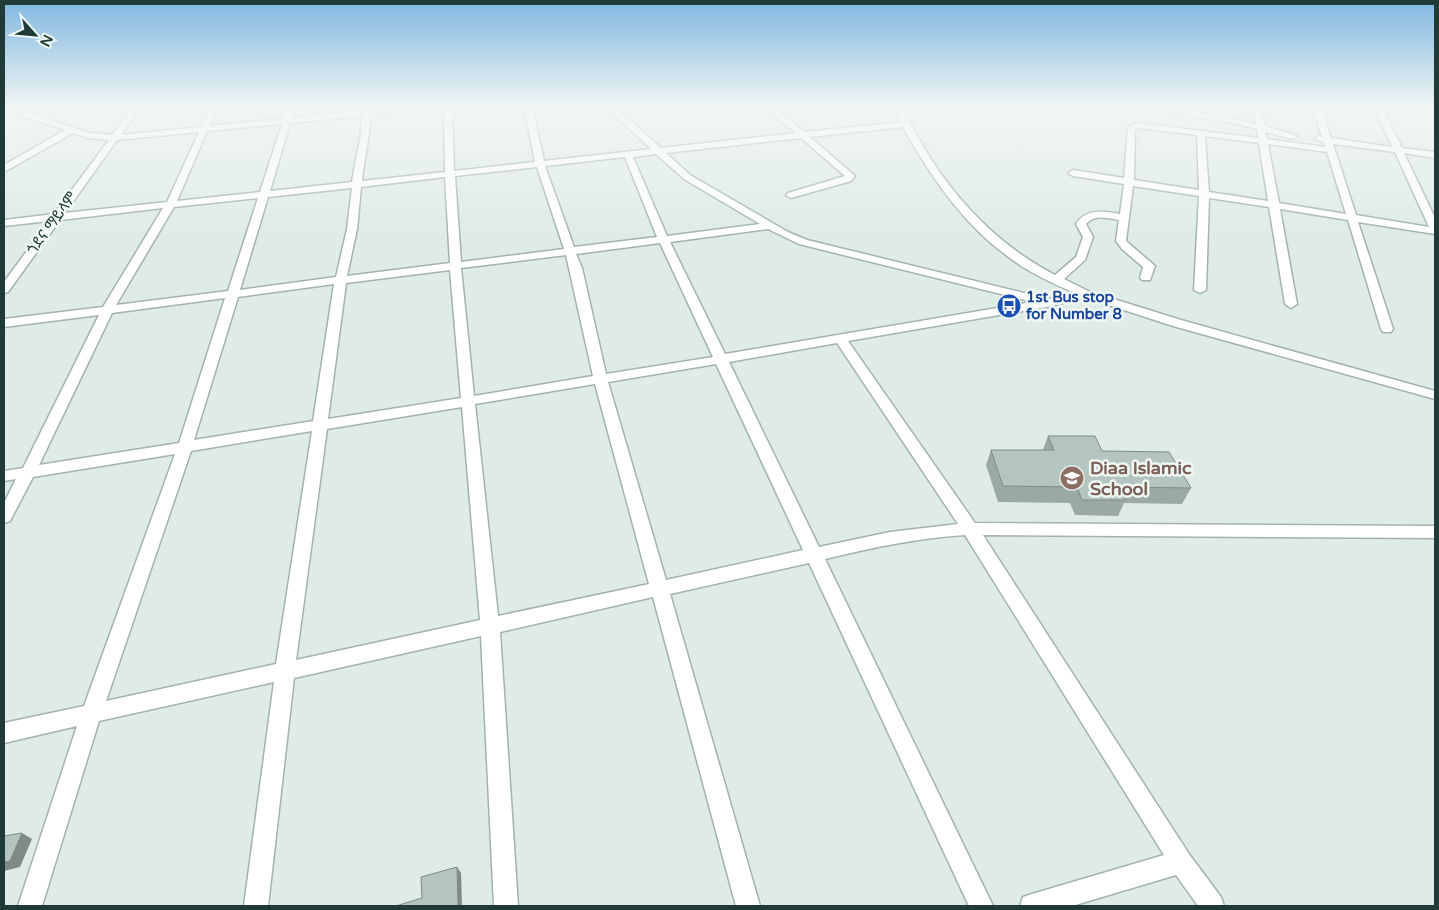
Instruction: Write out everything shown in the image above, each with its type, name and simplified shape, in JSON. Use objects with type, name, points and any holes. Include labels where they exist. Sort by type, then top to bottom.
[{"type":"street","points":[[4,169],[38,149]]},
{"type":"street","name":"ጎደና ማይላም","points":[[4,290],[106,149]]},
{"type":"street","points":[[4,517],[108,308],[170,204],[195,149]]},
{"type":"street","points":[[30,906],[90,715],[185,446],[231,294],[278,149]]},
{"type":"street","points":[[256,906],[285,670],[341,280],[352,229],[361,149]]},
{"type":"street","points":[[449,149],[455,264],[467,402],[490,625],[506,906]]},
{"type":"street","points":[[537,149],[540,164],[570,250],[600,380],[748,906]]},
{"type":"street","points":[[4,223],[673,149]]},
{"type":"street","points":[[790,196],[848,179],[850,176],[820,149]]},
{"type":"street","points":[[921,149],[934,170],[991,237],[1022,261],[1056,280],[1084,293],[1177,323],[1435,395]]},
{"type":"street","points":[[1130,149],[1129,182],[1121,241],[1146,263],[1148,266],[1146,278]]},
{"type":"street","points":[[1200,290],[1204,194],[1202,149]]},
{"type":"street","points":[[1265,149],[1291,304]]},
{"type":"street","points":[[1331,149],[1387,329]]},
{"type":"street","points":[[1378,149],[1435,155]]},
{"type":"street","points":[[659,151],[676,168],[700,186],[768,226],[803,242],[1052,302]]},
{"type":"street","points":[[1399,151],[1435,229]]},
{"type":"street","points":[[628,155],[663,238],[981,906]]},
{"type":"street","points":[[1073,173],[1352,218],[1435,229]]},
{"type":"street","points":[[1056,280],[1081,258],[1088,237],[1082,224],[1085,218],[1100,215],[1124,218]]},
{"type":"street","points":[[4,323],[108,308],[768,226]]},
{"type":"street","points":[[4,476],[841,340],[1052,302],[1084,293]]},
{"type":"street","points":[[841,340],[970,529],[1181,862],[1212,906]]},
{"type":"street","points":[[4,733],[890,538],[937,531],[970,529],[1435,532]]},
{"type":"street","points":[[1032,906],[1181,862]]},
{"type":"building","points":[[1048,436],[1095,436],[1102,451],[1169,452],[1191,488],[1119,487],[1125,500],[1082,500],[1077,487],[1003,486],[991,450],[1054,450]]},
{"type":"building","points":[[22,833],[10,861],[4,862],[4,836]]},
{"type":"building","points":[[457,867],[458,906],[396,906],[422,898],[421,877]]},
{"type":"place","name":"1st Bus stop for Number 8","points":[[1009,306]]},
{"type":"place","name":"Diaa Islamic School","points":[[1072,478]]}]
